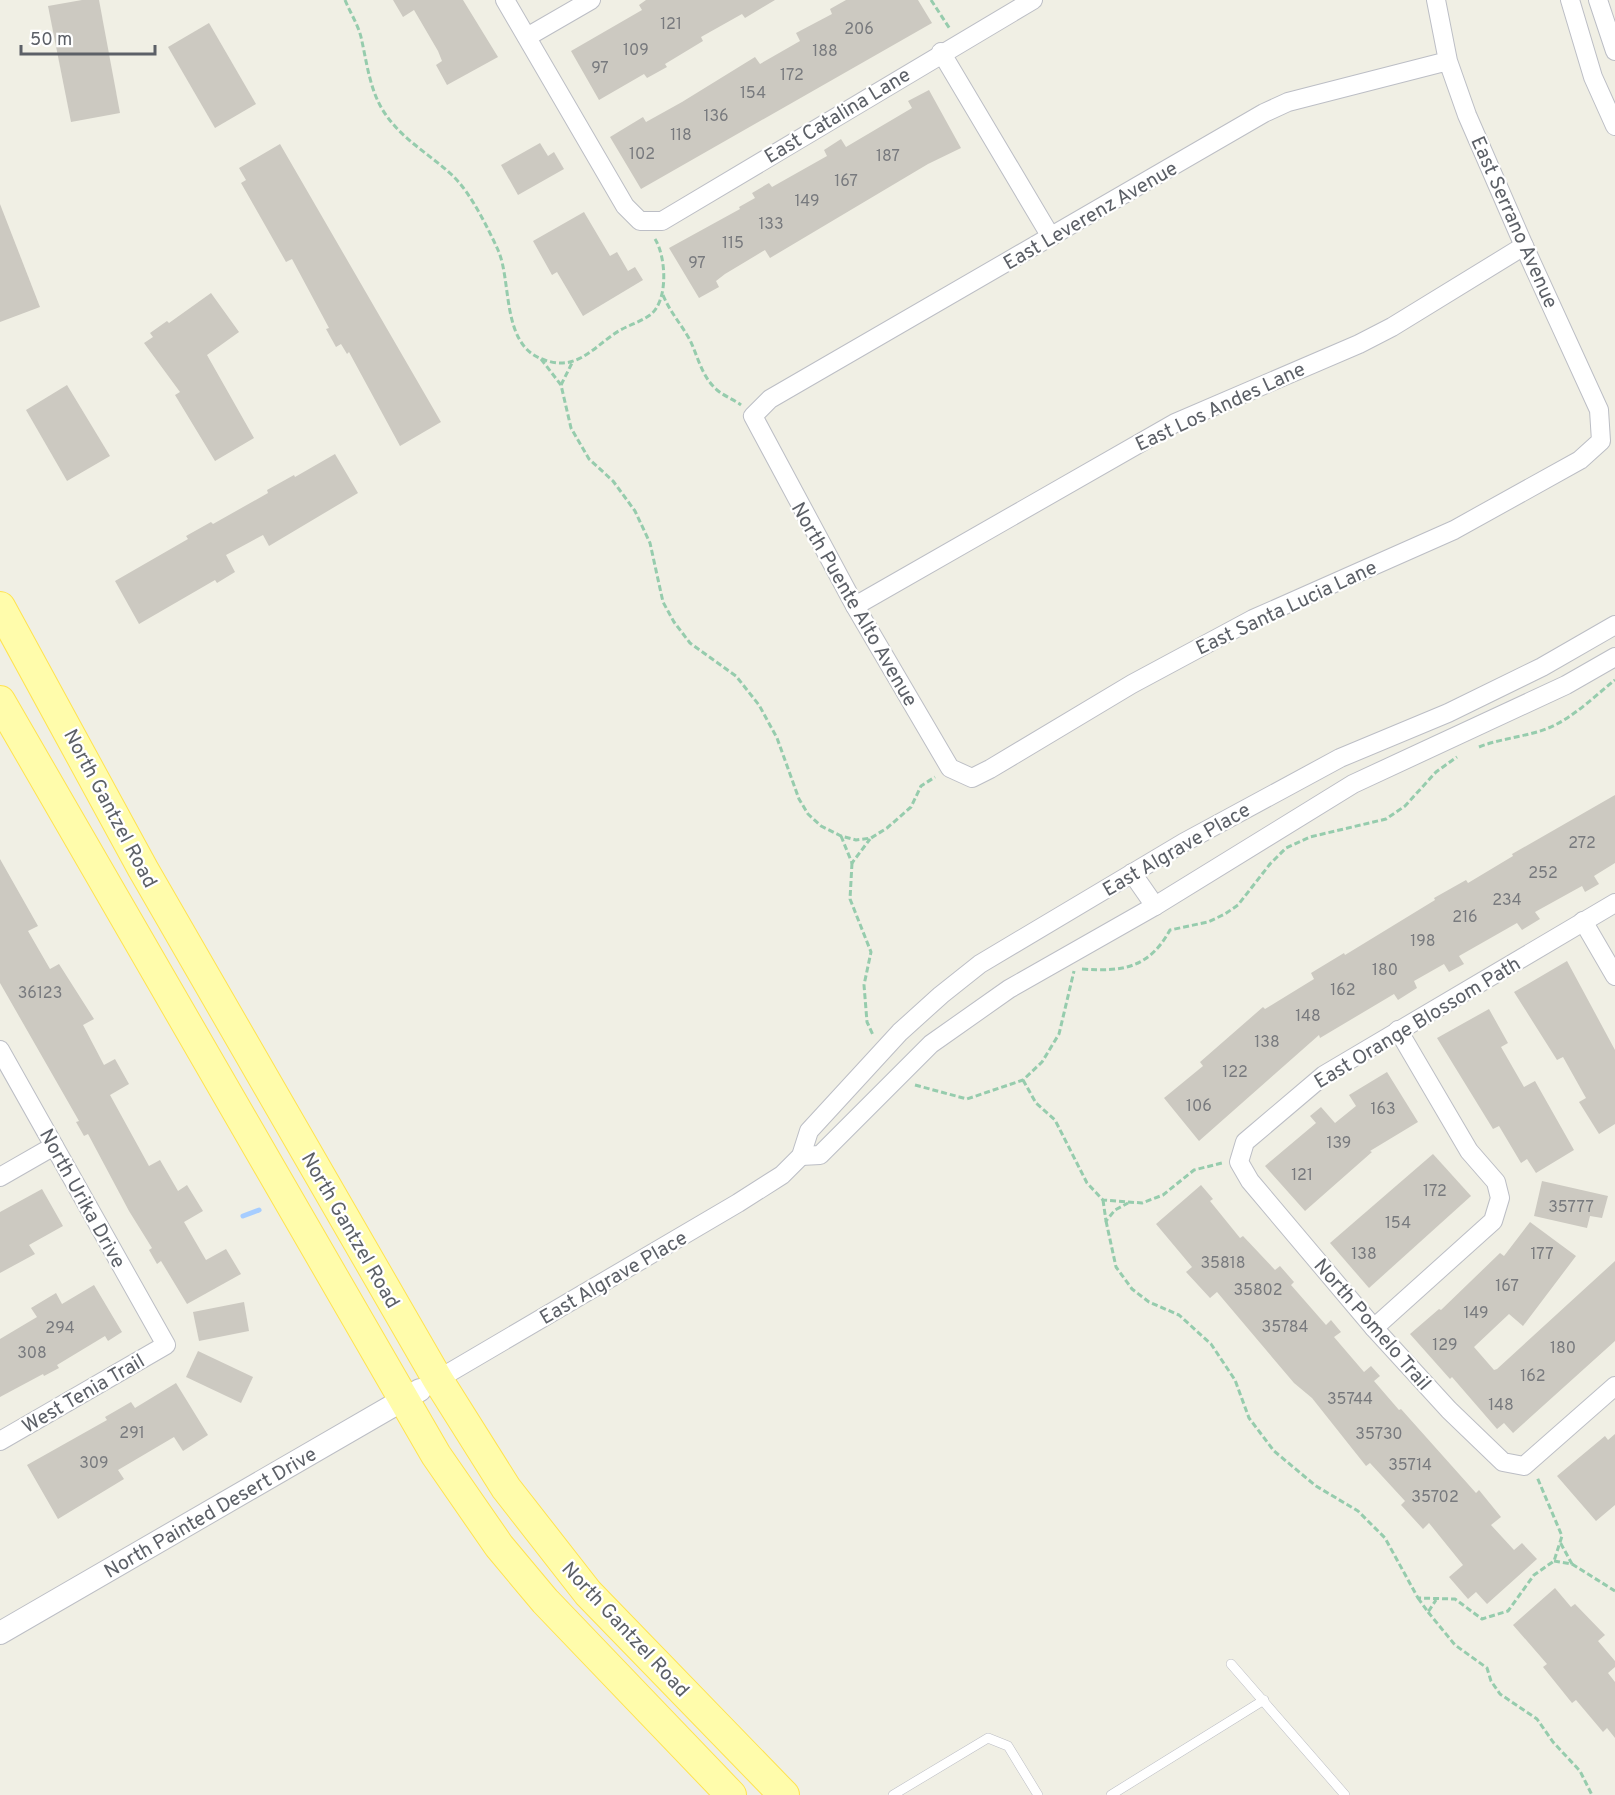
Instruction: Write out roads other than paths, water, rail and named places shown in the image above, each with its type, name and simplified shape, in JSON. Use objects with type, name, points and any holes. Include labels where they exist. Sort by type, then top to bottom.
[{"type":"main road","name":"North Gantzel Road","points":[[0,607],[143,869],[420,1390],[465,1498],[523,1575],[731,1795]]},
{"type":"main road","name":"North Gantzel Road","points":[[0,701],[420,1390],[506,1488],[588,1593],[784,1795]]},
{"type":"street","points":[[505,0],[527,37],[591,0]]},
{"type":"street","name":"East Catalina Lane","points":[[527,37],[625,206],[640,221],[662,221],[949,47],[1032,0]]},
{"type":"street","name":"East Serrano Avenue","points":[[1436,0],[1449,61],[1467,115],[1599,410],[1601,441]]},
{"type":"street","points":[[1570,0],[1593,77],[1615,126]]},
{"type":"street","points":[[1598,0],[1615,51]]},
{"type":"street","points":[[949,47],[1051,237]]},
{"type":"street","name":"East Leverenz Avenue","points":[[753,416],[770,399],[1264,113],[1288,102],[1449,61]]},
{"type":"street","name":"East Los Andes Lane","points":[[855,606],[1175,423],[1367,340],[1524,246]]},
{"type":"street","name":"North Puente Alto Avenue","points":[[753,416],[855,606],[950,768]]},
{"type":"street","name":"East Santa Lucia Lane","points":[[950,768],[972,778],[1132,684],[1253,619],[1454,530],[1580,460],[1601,441]]},
{"type":"street","name":"East Algrave Place","points":[[420,1390],[782,1175],[801,1156],[809,1131],[900,1032],[941,995],[1006,947],[1132,873],[1340,758],[1448,713],[1542,667],[1615,625]]},
{"type":"street","name":"East Algrave Place","points":[[801,1156],[820,1155],[900,1072],[963,1020],[1009,989],[1155,906],[1353,784],[1566,685],[1615,657]]},
{"type":"street","points":[[1132,873],[1155,906]]},
{"type":"street","name":"East Orange Blossom Path","points":[[1239,1162],[1245,1143],[1278,1112],[1324,1076],[1615,903]]},
{"type":"street","points":[[1583,921],[1615,976]]},
{"type":"street","points":[[1374,1328],[1493,1221],[1500,1198],[1496,1182],[1469,1151],[1398,1030]]},
{"type":"street","name":"North Urika Drive","points":[[0,1050],[166,1346]]},
{"type":"street","points":[[0,1177],[54,1146]]},
{"type":"street","name":"North Pomelo Trail","points":[[1239,1162],[1250,1181],[1374,1328],[1449,1410],[1503,1462],[1524,1466],[1615,1386]]},
{"type":"street","name":"West Tenia Trail","points":[[0,1441],[166,1346]]},
{"type":"street","name":"North Painted Desert Drive","points":[[1,1630],[420,1390]]},
{"type":"lane","points":[[1231,1664],[1345,1795]]},
{"type":"lane","points":[[1111,1795],[1264,1700]]},
{"type":"lane","points":[[893,1795],[988,1738],[1008,1746],[1038,1795]]},
{"type":"waterway","points":[[243,1216],[259,1210]]}]
